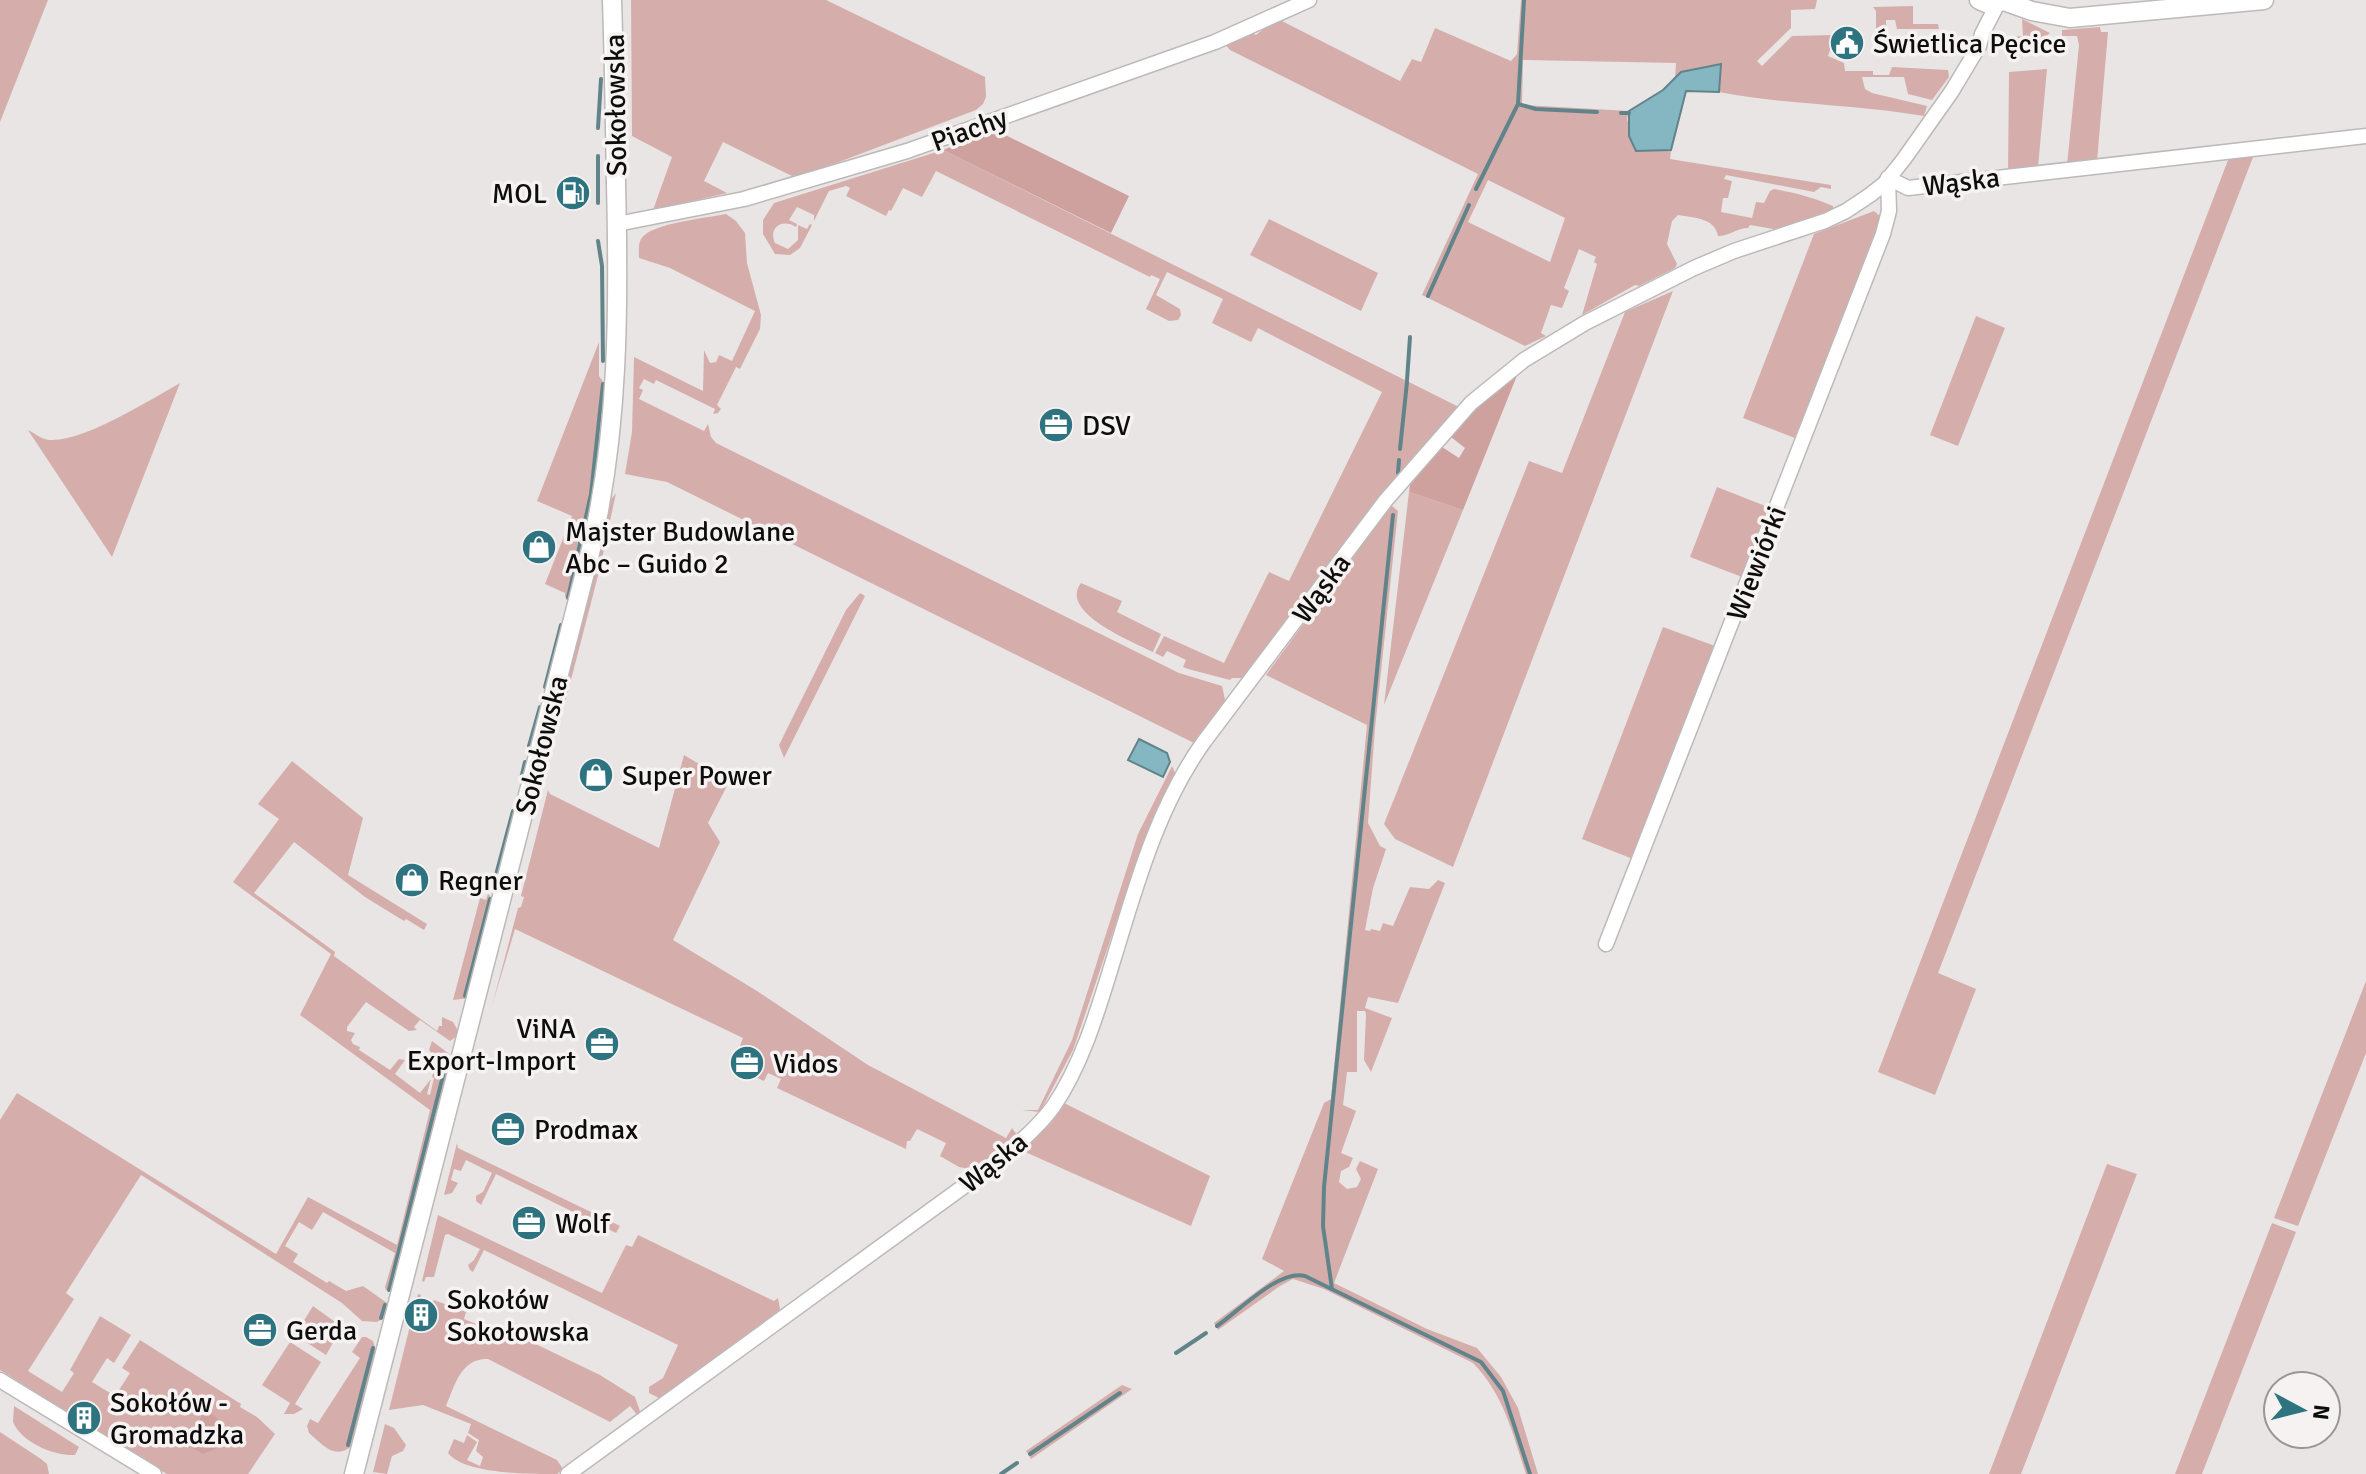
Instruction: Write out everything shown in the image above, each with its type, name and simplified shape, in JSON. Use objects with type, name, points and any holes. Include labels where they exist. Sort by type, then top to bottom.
[{"type":"street","name":"Sokołowska","points":[[354,1474],[598,519],[612,415],[618,292],[612,0]]},
{"type":"street","name":"Piachy","points":[[617,224],[751,198],[907,151],[1215,42],[1309,0]]},
{"type":"street","points":[[1888,178],[1952,91],[1979,46],[1982,34],[1978,26],[1993,1],[2032,11],[2036,5],[2055,16],[2070,18],[2264,0]]},
{"type":"street","name":"Wąska","points":[[568,1474],[967,1184],[1020,1143],[1045,1116],[1065,1087],[1087,1040],[1154,838],[1192,759],[1386,500],[1471,403],[1524,360],[1585,323],[1694,268],[1846,211],[1880,188],[1888,178],[1908,188],[2366,136]]},
{"type":"street","name":"Wiewiórki","points":[[1606,944],[1883,234],[1889,211],[1888,178]]},
{"type":"street","points":[[0,1380],[154,1474]]},
{"type":"shaded area","points":[[0,0],[48,0],[0,122]]},
{"type":"shaded area","points":[[631,0],[826,0],[985,77],[986,97],[976,110],[810,173],[792,176],[723,142],[704,181],[727,193],[653,210],[672,157],[632,136]]},
{"type":"shaded area","points":[[1521,0],[1817,0],[1815,9],[1791,10],[1791,28],[1757,61],[1762,66],[1792,36],[1835,35],[1828,56],[1844,63],[1845,71],[1873,71],[1873,75],[1889,75],[1892,67],[1948,70],[1949,77],[1932,100],[1908,94],[1904,77],[1862,77],[1865,89],[1872,93],[1927,106],[1924,116],[1719,92],[1721,65],[1675,78],[1676,63],[1523,60],[1522,105],[1629,111],[1627,119],[1636,151],[1671,150],[1670,159],[1831,185],[1831,189],[1821,187],[1814,192],[1726,175],[1724,179],[1732,181],[1728,198],[1723,198],[1721,212],[1752,218],[1756,202],[1764,203],[1774,189],[1833,206],[1833,209],[1779,230],[1750,225],[1718,236],[1709,222],[1678,215],[1672,221],[1667,244],[1677,264],[1675,268],[1639,286],[1635,285],[1582,315],[1597,264],[1594,262],[1596,257],[1579,249],[1564,288],[1569,291],[1562,308],[1551,305],[1541,333],[1546,336],[1525,346],[1422,295],[1478,174],[1230,50],[1225,44],[1249,32],[1256,35],[1280,20],[1400,81],[1412,59],[1421,62],[1435,28],[1511,61],[1517,54]],"holes":[[[1488,180],[1565,218],[1550,262],[1468,222]]]},
{"type":"shaded area","points":[[1913,6],[1913,24],[1938,24],[1939,29],[1897,29],[1895,20],[1886,20],[1886,29],[1876,29],[1876,11],[1873,7]]},
{"type":"shaded area","points":[[2022,19],[2050,33],[2030,49],[2008,50],[2008,42],[1986,44],[1991,39],[2023,36]]},
{"type":"shaded area","points":[[2100,27],[2101,32],[2108,32],[2097,161],[2067,165],[2079,45],[2077,36],[2062,36],[2062,30]]},
{"type":"shaded area","points":[[2047,69],[2038,167],[2008,172],[2009,72]]},
{"type":"shaded area","points":[[993,129],[1129,196],[1111,233],[943,150]]},
{"type":"shaded area","points":[[943,150],[1459,407],[1370,511],[1245,678],[1230,680],[1188,669],[1183,667],[1186,660],[1167,651],[1163,657],[1155,653],[1164,636],[1224,663],[1269,572],[1289,581],[1382,392],[1258,328],[1251,342],[1212,323],[1223,299],[1167,272],[1156,295],[1180,309],[1181,315],[1178,320],[1169,321],[1146,309],[1160,279],[1150,277],[936,171],[922,197],[903,188],[886,216],[846,196],[850,188],[846,186],[829,191],[814,221],[814,215],[797,207],[789,220],[797,224],[796,227],[781,224],[773,233],[775,243],[788,249],[798,240],[798,225],[807,229],[812,225],[800,248],[790,255],[775,254],[763,234],[763,220],[774,203]]},
{"type":"shaded area","points":[[2255,152],[1938,973],[1976,989],[1935,1095],[1878,1072],[2230,155]]},
{"type":"shaded area","points":[[1874,211],[1881,217],[1795,438],[1743,418],[1814,234]]},
{"type":"shaded area","points":[[726,214],[745,233],[747,263],[761,315],[760,329],[717,405],[721,409],[718,413],[713,414],[715,409],[656,380],[654,384],[644,379],[639,388],[643,390],[639,399],[704,431],[708,424],[716,443],[1179,673],[1222,686],[1226,704],[1196,744],[667,482],[625,474],[632,432],[634,357],[703,391],[704,350],[710,363],[716,362],[719,355],[732,361],[755,311],[670,268],[639,258],[640,241],[646,233],[667,225]]},
{"type":"shaded area","points":[[1269,219],[1378,273],[1361,311],[1250,255]]},
{"type":"shaded area","points":[[1673,291],[1453,867],[1395,839],[1384,824],[1529,461],[1562,473],[1625,312]]},
{"type":"shaded area","points":[[1976,316],[2005,328],[1958,446],[1930,435]]},
{"type":"shaded area","points":[[599,342],[599,376],[607,387],[598,483],[570,599],[565,597],[565,593],[545,584],[572,516],[537,501]]},
{"type":"shaded area","points":[[1520,368],[1463,510],[1409,492],[1410,485],[1442,447],[1459,458],[1465,448],[1451,437],[1470,414]]},
{"type":"shaded area","points":[[180,383],[112,557],[28,430],[50,440],[64,439],[116,419]]},
{"type":"shaded area","points":[[1717,487],[1768,507],[1742,577],[1690,557]]},
{"type":"shaded area","points":[[1409,492],[1463,510],[1384,705]]},
{"type":"shaded area","points":[[616,493],[565,703],[562,693],[609,502]]},
{"type":"shaded area","points":[[1391,505],[1398,511],[1368,823],[1380,846],[1386,849],[1373,888],[1365,930],[1380,931],[1383,923],[1393,926],[1410,887],[1429,889],[1438,880],[1445,883],[1398,1003],[1368,997],[1365,1008],[1392,1018],[1371,1072],[1364,1060],[1366,1014],[1365,1011],[1357,1011],[1357,1072],[1347,1072],[1343,1105],[1356,1111],[1341,1153],[1353,1158],[1349,1167],[1341,1171],[1339,1182],[1347,1189],[1357,1187],[1361,1179],[1356,1169],[1360,1161],[1378,1169],[1334,1283],[1427,1329],[1477,1348],[1501,1377],[1518,1408],[1538,1474],[1526,1474],[1500,1401],[1473,1363],[1324,1289],[1293,1279],[1218,1330],[1214,1323],[1284,1271],[1262,1259],[1324,1103],[1331,1099],[1367,725],[1266,675]]},
{"type":"shaded area","points":[[1081,583],[1122,601],[1117,612],[1161,634],[1153,652],[1088,615],[1080,605],[1077,594]]},
{"type":"shaded area","points":[[860,593],[865,596],[784,758],[779,745],[846,610]]},
{"type":"shaded area","points":[[1663,627],[1715,646],[1633,859],[1582,839]]},
{"type":"shaded area","points":[[684,755],[729,782],[708,823],[720,842],[673,940],[868,1065],[1006,1138],[1012,1128],[1017,1135],[976,1170],[959,1167],[940,1156],[946,1143],[917,1129],[907,1141],[906,1149],[777,1088],[781,1079],[768,1073],[764,1081],[748,1073],[738,1061],[743,1038],[515,929],[492,1006],[518,908],[524,897],[521,896],[548,790],[550,794],[659,848]]},
{"type":"shaded area","points":[[292,761],[363,818],[348,875],[427,924],[424,930],[365,897],[294,842],[254,893],[437,1031],[442,1026],[442,1017],[453,1022],[460,1034],[450,1041],[420,1020],[414,1027],[417,1030],[409,1031],[366,1002],[347,1027],[347,1031],[355,1033],[351,1040],[360,1047],[359,1050],[390,1070],[399,1059],[405,1060],[395,1074],[420,1093],[431,1079],[427,1094],[430,1095],[434,1078],[437,1059],[429,1050],[432,1041],[452,1056],[394,1291],[385,1287],[395,1253],[323,1212],[312,1230],[299,1222],[285,1246],[298,1254],[293,1262],[327,1283],[329,1281],[346,1291],[363,1286],[390,1305],[384,1318],[377,1322],[362,1321],[342,1303],[141,1175],[66,1293],[74,1299],[28,1371],[62,1392],[74,1373],[70,1370],[100,1316],[131,1335],[114,1363],[107,1358],[92,1382],[115,1396],[130,1373],[122,1368],[140,1340],[241,1404],[240,1407],[257,1417],[275,1434],[248,1474],[167,1474],[90,1427],[91,1418],[82,1412],[75,1417],[0,1370],[0,1120],[17,1093],[276,1254],[308,1197],[397,1245],[430,1110],[300,1015],[331,954],[233,882],[279,819],[258,804]]},
{"type":"shaded area","points":[[1172,766],[1176,775],[1151,823],[1073,1050],[1040,1112],[1022,1110],[1038,1110],[1072,1040],[1138,834]]},
{"type":"shaded area","points":[[488,894],[494,900],[469,998],[453,1000],[480,898],[486,900]]},
{"type":"shaded area","points":[[2366,981],[2366,1053],[2298,1226],[2274,1218]]},
{"type":"shaded area","points":[[1064,1103],[1210,1176],[1191,1226],[1023,1151]]},
{"type":"shaded area","points":[[457,1143],[458,1148],[620,1226],[616,1233],[496,1174],[481,1205],[476,1201],[476,1196],[483,1192],[492,1173],[466,1160],[461,1171],[454,1169],[451,1180],[458,1183],[452,1193],[444,1195]]},
{"type":"shaded area","points":[[2107,1164],[2137,1174],[2021,1474],[1989,1474]]},
{"type":"shaded area","points":[[438,1215],[602,1293],[626,1245],[632,1247],[638,1235],[774,1301],[778,1298],[780,1309],[661,1399],[649,1393],[649,1387],[663,1378],[678,1345],[484,1250],[473,1272],[468,1265],[480,1249],[448,1234],[445,1235],[434,1277],[426,1277],[422,1281]]},
{"type":"shaded area","points":[[2272,1223],[2296,1232],[2202,1474],[2175,1474]]},
{"type":"shaded area","points":[[418,1294],[421,1295],[419,1304],[429,1309],[434,1300],[466,1312],[464,1319],[495,1332],[498,1326],[600,1375],[635,1397],[641,1414],[638,1416],[630,1406],[610,1422],[488,1359],[479,1360],[460,1374],[446,1406],[557,1460],[563,1469],[557,1474],[514,1473],[482,1469],[456,1460],[448,1453],[454,1439],[464,1443],[467,1435],[477,1442],[467,1460],[480,1466],[483,1457],[476,1451],[479,1440],[468,1433],[471,1424],[423,1405],[389,1410]]},
{"type":"shaded area","points":[[313,1306],[342,1327],[326,1355],[295,1335]]},
{"type":"shaded area","points":[[362,1337],[373,1341],[377,1354],[353,1445],[340,1452],[330,1450],[309,1433],[307,1426],[310,1419],[318,1423],[360,1358],[352,1352]]},
{"type":"shaded area","points":[[290,1342],[321,1362],[295,1404],[303,1409],[294,1414],[284,1414],[290,1403],[262,1385]]},
{"type":"shaded area","points":[[1122,1385],[1132,1389],[1031,1459],[1026,1451]]},
{"type":"shaded area","points":[[14,1406],[79,1447],[75,1455],[49,1451],[31,1442],[13,1422]]},
{"type":"shaded area","points":[[206,1409],[217,1418],[223,1434],[215,1449],[203,1454],[185,1444]]},
{"type":"shaded area","points":[[385,1424],[394,1428],[406,1445],[403,1451],[392,1456],[387,1474],[373,1472]]},
{"type":"shaded area","points":[[0,1432],[47,1464],[49,1474],[0,1474]]},
{"type":"water","points":[[1721,64],[1719,92],[1686,91],[1671,150],[1636,151],[1629,136],[1629,111],[1663,90],[1681,72]]},
{"type":"water","points":[[1139,739],[1167,753],[1170,762],[1163,777],[1128,760]]},
{"type":"waterway","points":[[1476,189],[1518,104],[1524,0]]},
{"type":"waterway","points":[[598,128],[601,79]]},
{"type":"waterway","points":[[1518,104],[1536,109],[1597,112]]},
{"type":"waterway","points":[[1621,113],[1629,113]]},
{"type":"waterway","points":[[598,156],[598,203]]},
{"type":"waterway","points":[[1428,296],[1469,205]]},
{"type":"waterway","points":[[598,241],[602,266],[603,361]]},
{"type":"waterway","points":[[1407,380],[1410,337]]},
{"type":"waterway","points":[[1400,449],[1407,382]]},
{"type":"waterway","points":[[568,598],[591,494],[603,384]]},
{"type":"waterway","points":[[1398,473],[1399,460]]},
{"type":"waterway","points":[[1332,1289],[1323,1226],[1324,1187],[1393,515]]},
{"type":"waterway","points":[[545,687],[561,625]]},
{"type":"waterway","points":[[529,746],[540,707]]},
{"type":"waterway","points":[[521,779],[525,762]]},
{"type":"waterway","points":[[496,875],[513,811]]},
{"type":"waterway","points":[[465,996],[490,899]]},
{"type":"waterway","points":[[389,1290],[447,1060]]},
{"type":"waterway","points":[[1217,1326],[1272,1285],[1283,1279],[1305,1276],[1481,1362],[1503,1391],[1530,1474]]},
{"type":"waterway","points":[[381,1318],[385,1305]]},
{"type":"waterway","points":[[1176,1353],[1206,1333]]},
{"type":"waterway","points":[[348,1445],[373,1348]]},
{"type":"waterway","points":[[1030,1454],[1120,1393]]},
{"type":"waterway","points":[[1001,1474],[1017,1463]]},
{"type":"place","name":"Świetlica Pęcice","points":[[1847,43]]},
{"type":"place","name":"MOL","points":[[573,193]]},
{"type":"place","name":"DSV","points":[[1056,425]]},
{"type":"place","name":"Majster Budowlane Abc – Guido 2","points":[[539,547]]},
{"type":"place","name":"Super Power","points":[[596,775]]},
{"type":"place","name":"Regner","points":[[412,880]]},
{"type":"place","name":"ViNA Export-Import","points":[[602,1044]]},
{"type":"place","name":"Vidos","points":[[747,1063]]},
{"type":"place","name":"Prodmax","points":[[508,1129]]},
{"type":"place","name":"Wolf","points":[[529,1223]]},
{"type":"place","name":"Sokołów Sokołowska","points":[[421,1315]]},
{"type":"place","name":"Gerda","points":[[260,1330]]},
{"type":"place","name":"Sokołów - Gromadzka","points":[[84,1418]]}]
